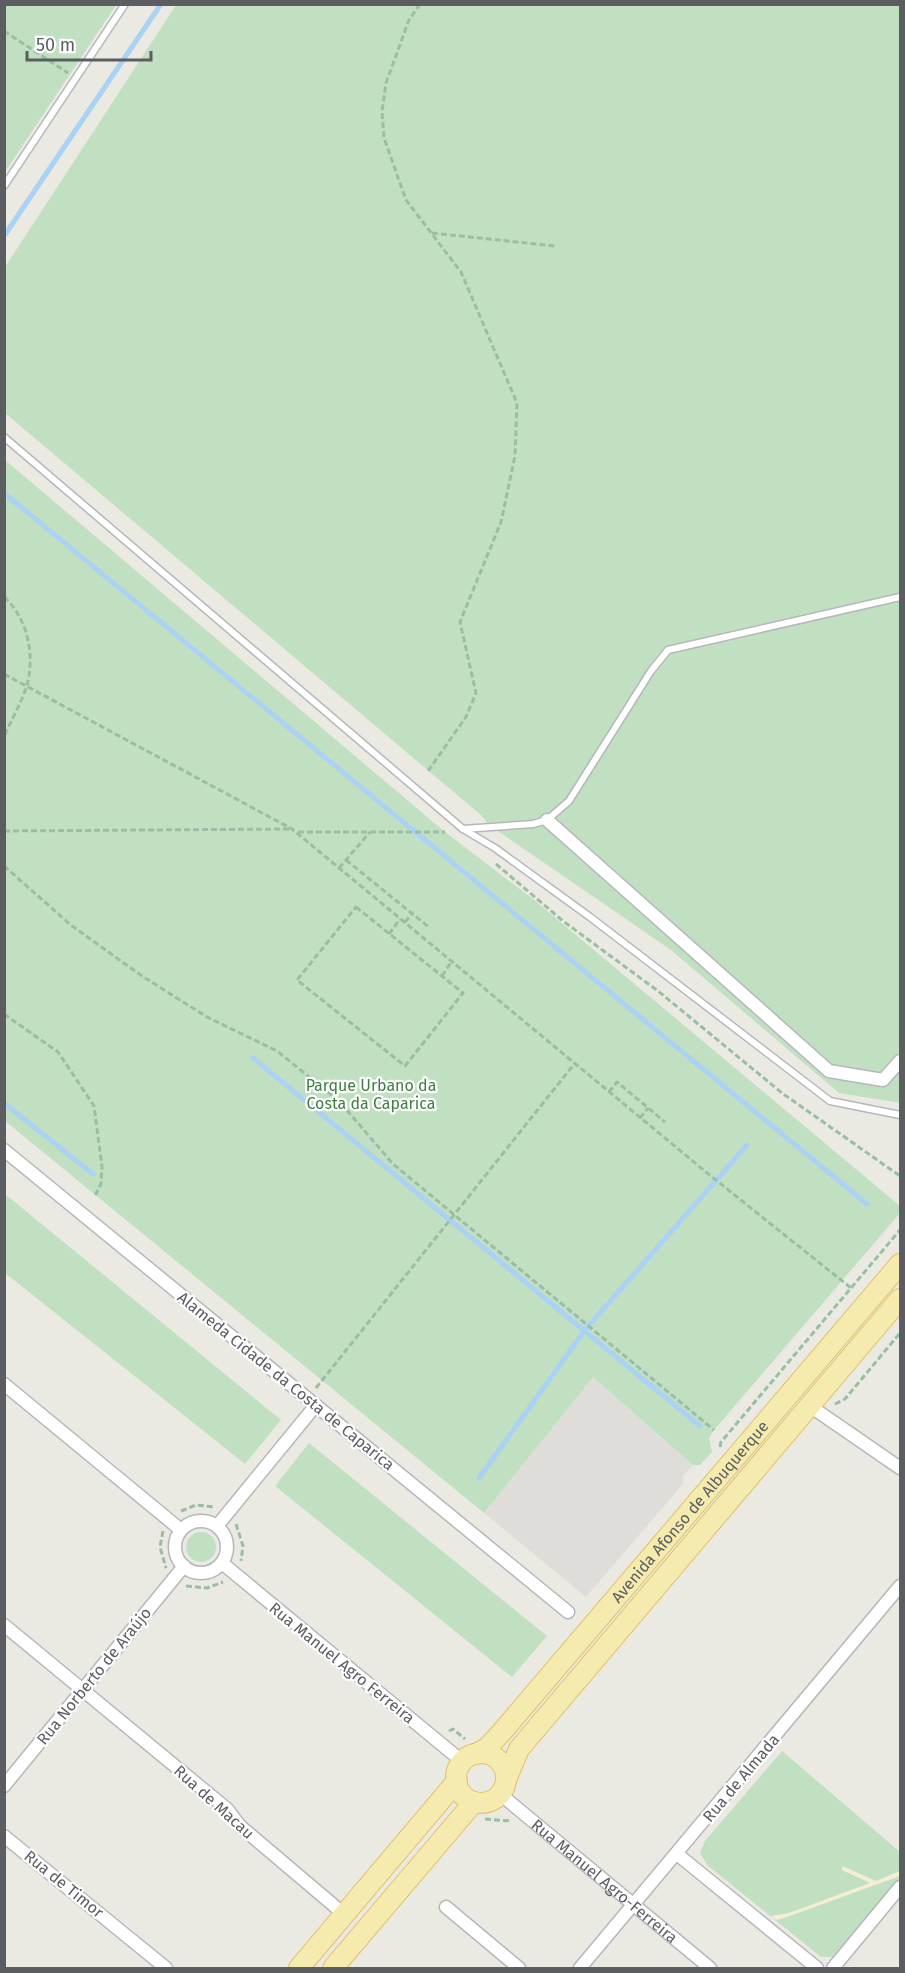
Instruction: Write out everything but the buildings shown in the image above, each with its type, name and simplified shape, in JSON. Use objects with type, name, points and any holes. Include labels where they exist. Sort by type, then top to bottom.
[{"type":"main road","name":"Avenida Afonso de Albuquerque","points":[[299,1968],[345,1915],[467,1757],[487,1748],[501,1733],[900,1264]]},
{"type":"main road","name":"Avenida Afonso de Albuquerque","points":[[503,1787],[519,1749],[900,1299]]},
{"type":"main road","name":"Rua Manuel Agro-Ferreira","points":[[467,1757],[483,1754],[497,1760],[502,1766],[503,1787]]},
{"type":"main road","points":[[467,1757],[462,1794],[474,1802],[488,1802],[503,1787]]},
{"type":"main road","points":[[333,1968],[474,1802]]},
{"type":"street","points":[[547,820],[829,1071],[883,1080],[900,1061]]},
{"type":"street","name":"Alameda Cidade da Costa de Caparica","points":[[4,1150],[568,1612]]},
{"type":"street","points":[[4,1384],[181,1530]]},
{"type":"street","points":[[217,1526],[312,1402]]},
{"type":"street","points":[[810,1406],[900,1468]]},
{"type":"street","points":[[198,1521],[217,1526],[224,1534],[228,1546],[222,1563],[205,1573],[193,1571],[184,1566],[178,1559],[175,1547],[181,1530],[198,1521]]},
{"type":"street","name":"Rua Manuel Agro Ferreira","points":[[222,1563],[467,1757]]},
{"type":"street","name":"Rua Norberto de Araújo","points":[[4,1786],[184,1566]]},
{"type":"street","name":"Rua de Almada","points":[[580,1968],[900,1586]]},
{"type":"street","name":"Rua de Macau","points":[[4,1625],[227,1809],[240,1826],[345,1915]]},
{"type":"street","name":"Rua Manuel Agro-Ferreira","points":[[503,1787],[634,1906],[710,1968]]},
{"type":"street","name":"Rua de Timor","points":[[4,1836],[166,1968]]},
{"type":"street","points":[[677,1854],[817,1968]]},
{"type":"street","points":[[833,1968],[900,1887]]},
{"type":"street","points":[[446,1907],[519,1968]]},
{"type":"lane","points":[[4,186],[125,4]]},
{"type":"lane","points":[[4,437],[463,829],[495,848],[590,916],[830,1101],[900,1115]]},
{"type":"lane","points":[[463,829],[533,824],[547,820],[569,801],[651,671],[668,650],[900,597]]},
{"type":"path","points":[[420,4],[409,20],[386,83],[382,111],[384,138],[406,200],[461,272],[517,403],[515,456],[501,522],[460,622],[466,659],[476,693],[466,717],[428,771]]},
{"type":"path","points":[[4,31],[76,79]]},
{"type":"path","points":[[431,233],[555,246]]},
{"type":"path","points":[[4,597],[23,623],[29,645],[27,686],[4,737]]},
{"type":"path","points":[[4,674],[292,829],[724,1187],[851,1288]]},
{"type":"path","points":[[4,831],[292,829]]},
{"type":"path","points":[[296,832],[446,832]]},
{"type":"path","points":[[339,868],[370,832]]},
{"type":"path","points":[[346,860],[430,928]]},
{"type":"path","points":[[4,866],[72,926],[142,976],[207,1017],[278,1051],[339,1101],[393,1164],[714,1430]]},
{"type":"path","points":[[367,891],[374,883]]},
{"type":"path","points":[[356,907],[389,934],[463,993],[405,1066],[297,980],[356,907]]},
{"type":"path","points":[[405,922],[412,914]]},
{"type":"path","points":[[389,934],[400,918]]},
{"type":"path","points":[[442,976],[452,961]]},
{"type":"path","points":[[4,1014],[58,1052],[94,1106],[102,1167],[101,1184],[95,1196]]},
{"type":"path","points":[[312,1402],[438,1235],[575,1064]]},
{"type":"path","points":[[609,1092],[617,1082],[664,1122]]},
{"type":"path","points":[[640,1118],[648,1108]]},
{"type":"path","points":[[721,1453],[721,1442],[900,1230]]},
{"type":"path","points":[[845,1399],[900,1333]]},
{"type":"path","points":[[224,1582],[207,1588],[197,1588],[175,1578],[165,1567],[160,1547],[164,1528],[177,1513],[196,1505],[216,1507],[227,1514],[242,1536],[240,1561],[250,1569]]},
{"type":"path","points":[[442,1729],[467,1757]]},
{"type":"path","points":[[479,1823],[487,1818],[516,1822]]},
{"type":"shaded area","points":[[593,1377],[693,1465],[683,1476],[683,1484],[586,1597],[484,1513]]},
{"type":"green space","points":[[4,5],[116,5],[5,172]]},
{"type":"green space","points":[[176,5],[900,5],[900,1103],[839,1093],[671,950],[489,825],[482,816],[5,413],[5,267]]},
{"type":"green space","name":"Parque Urbano da Costa da Caparica","points":[[5,460],[445,832],[533,899],[900,1206],[900,1213],[714,1430],[709,1438],[712,1452],[700,1465],[693,1465],[593,1377],[484,1513],[5,1121]]},
{"type":"green space","points":[[5,1194],[281,1420],[245,1464],[5,1273]]},
{"type":"green space","points":[[309,1443],[547,1636],[512,1677],[275,1486]]},
{"type":"green space","points":[[201,1532],[207,1533],[215,1541],[215,1553],[207,1561],[201,1562],[195,1561],[187,1553],[186,1547],[187,1541],[195,1533]]},
{"type":"green space","points":[[782,1751],[900,1852],[900,1877],[841,1951],[832,1957],[821,1957],[707,1865],[700,1853],[705,1841]]},
{"type":"sand","points":[[842,1866],[876,1881],[900,1871],[900,1876],[784,1918],[776,1920],[771,1916],[789,1913],[870,1883],[842,1870]]},
{"type":"waterway","points":[[4,236],[161,4]]},
{"type":"waterway","points":[[4,493],[867,1204]]},
{"type":"waterway","points":[[253,1058],[700,1426]]},
{"type":"waterway","points":[[4,1103],[93,1174]]},
{"type":"waterway","points":[[479,1478],[585,1330],[747,1145]]}]
